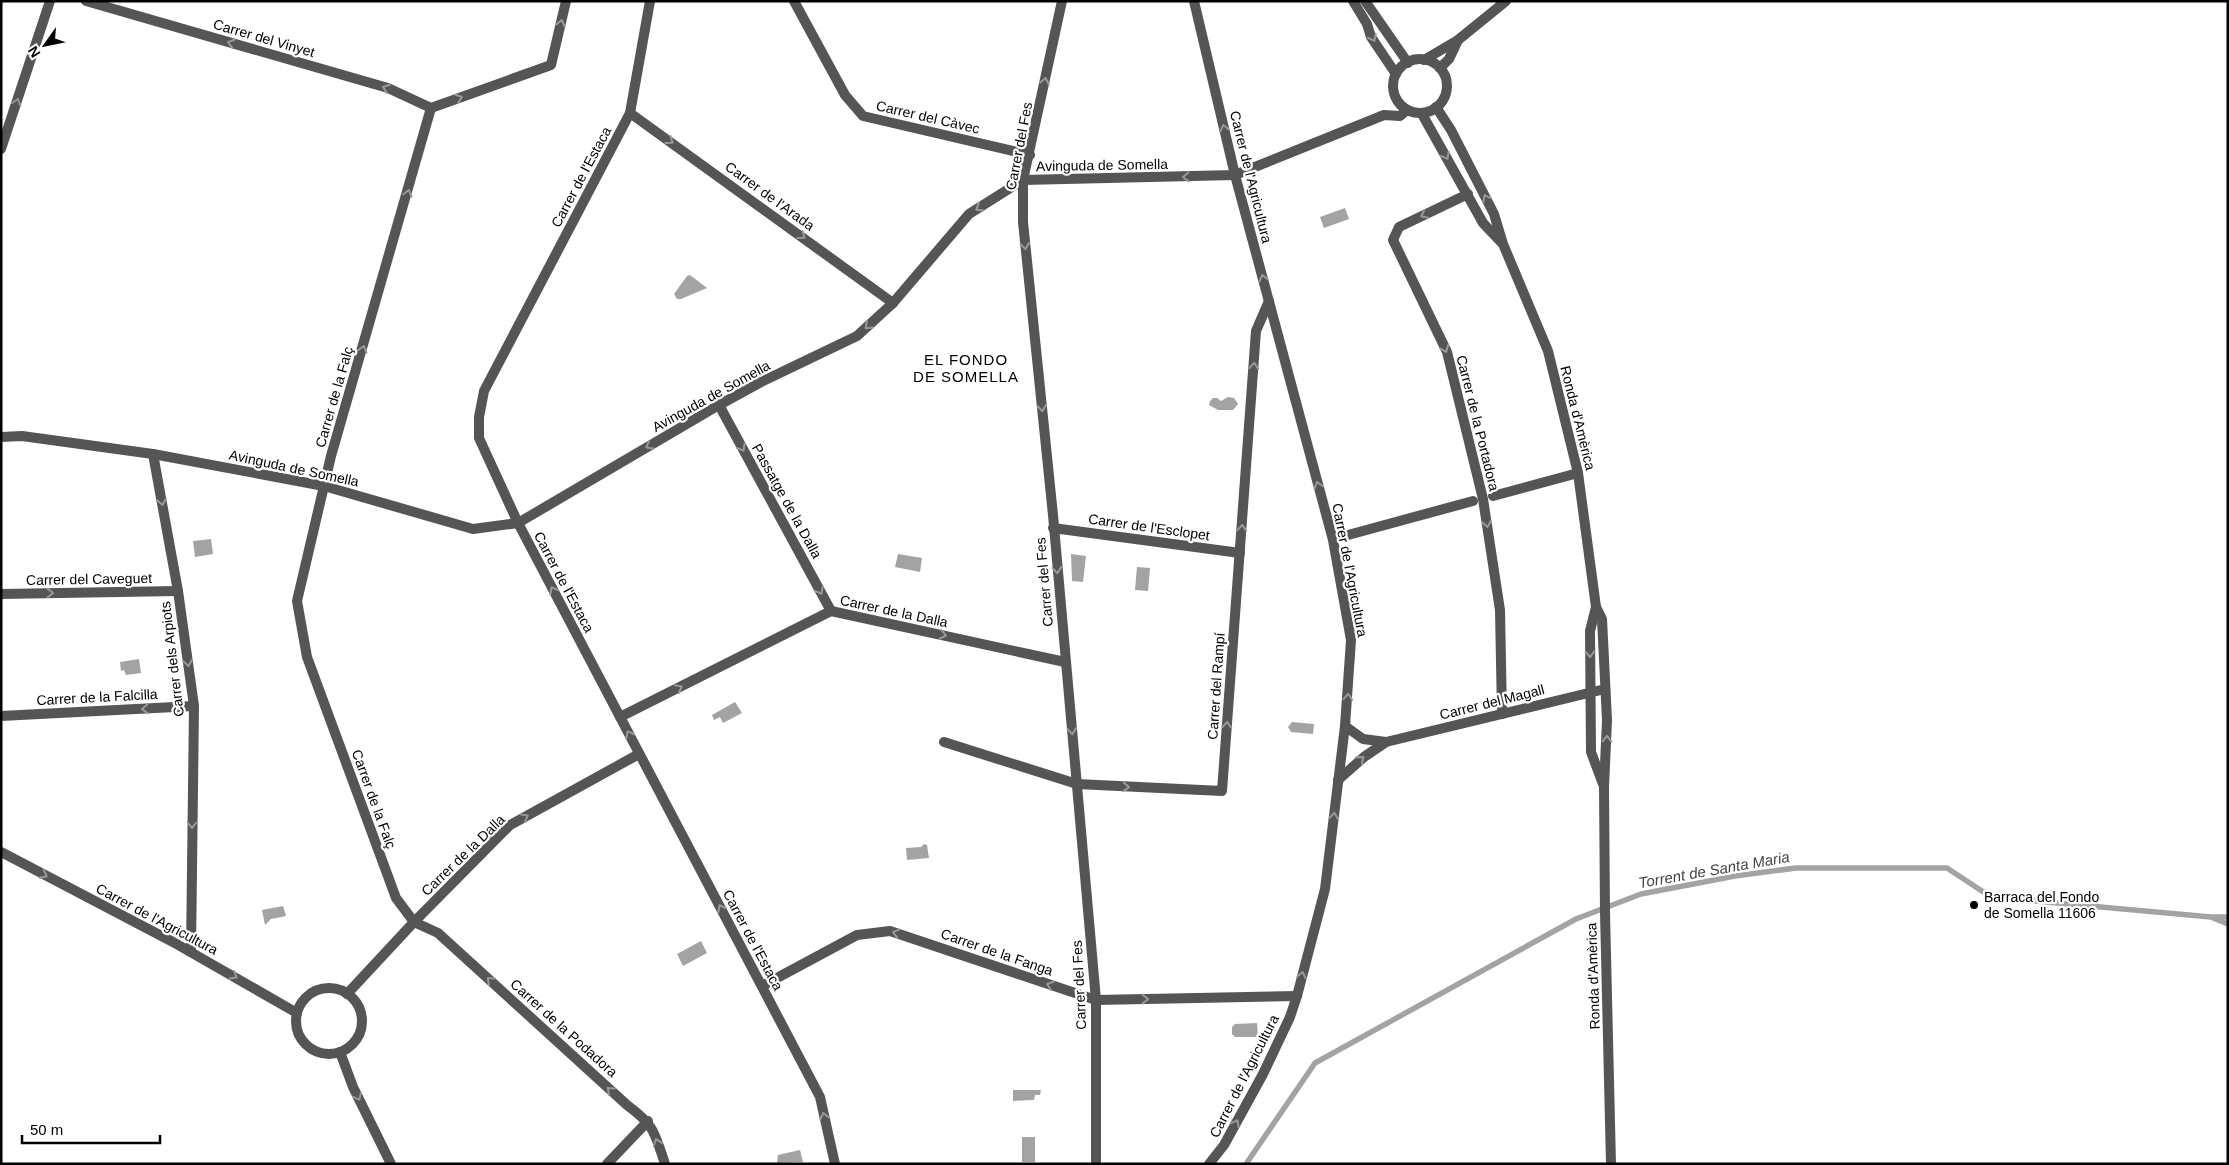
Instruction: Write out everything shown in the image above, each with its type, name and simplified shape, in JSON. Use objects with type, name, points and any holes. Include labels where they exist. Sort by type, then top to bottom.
[{"type":"street","points":[[1,148],[50,1]]},
{"type":"street","name":"Carrer del Vinyet","points":[[86,1],[388,88],[431,108]]},
{"type":"street","points":[[431,108],[551,66],[566,1]]},
{"type":"street","name":"Carrer de l'Estaca","points":[[650,1],[630,113],[484,391],[479,417],[479,438],[518,523],[820,1097],[835,1164]]},
{"type":"street","name":"Carrer del Càvec","points":[[794,1],[845,95],[863,116],[1030,155]]},
{"type":"street","name":"Carrer del Fes","points":[[1062,1],[1024,180],[1023,222],[1054,528],[1096,1000],[1096,1164]]},
{"type":"street","name":"Carrer de l'Agricultura","points":[[1194,1],[1235,176],[1333,540],[1351,640],[1345,726],[1325,889],[1297,996],[1290,1017],[1263,1074],[1224,1145],[1209,1164]]},
{"type":"street","points":[[1353,1],[1367,24],[1371,36],[1396,74]]},
{"type":"street","points":[[1364,1],[1408,63]]},
{"type":"street","points":[[1424,60],[1440,68],[1447,85],[1446,94],[1441,104],[1422,114],[1407,110],[1395,100],[1392,86],[1396,74],[1408,63],[1424,60],[1458,40],[1499,3]]},
{"type":"street","points":[[1440,68],[1449,59],[1458,40]]},
{"type":"street","points":[[1384,115],[1395,100]]},
{"type":"street","name":"Ronda d'Amèrica","points":[[1436,107],[1451,130],[1494,214],[1503,244],[1548,351],[1578,473],[1596,606],[1602,619],[1607,742],[1604,787],[1605,913],[1611,1164]]},
{"type":"street","name":"Carrer de la Falç","points":[[414,922],[396,898],[307,657],[297,601],[324,486],[431,108]]},
{"type":"street","name":"Avinguda de Somella","points":[[1,437],[22,436],[153,454],[324,486],[473,529],[518,523],[719,405],[761,382],[857,336],[893,303],[969,214],[1024,180],[1235,176],[1384,115],[1400,116],[1407,110]]},
{"type":"street","name":"Carrer de l'Arada","points":[[630,113],[893,303]]},
{"type":"street","name":"Ronda d'Amèrica","points":[[1422,114],[1483,223],[1503,244]]},
{"type":"street","name":"Carrer de la Portadora","points":[[1468,194],[1399,227],[1393,240],[1447,352],[1483,499],[1500,610],[1502,714]]},
{"type":"street","name":"Carrer del Rampí","points":[[944,742],[1077,784],[1222,791],[1256,331],[1269,301]]},
{"type":"street","name":"Passatge de la Dalla","points":[[719,405],[831,611]]},
{"type":"street","name":"Carrer dels Arpiots","points":[[153,454],[178,591],[194,706],[192,952]]},
{"type":"street","points":[[1493,496],[1578,473]]},
{"type":"street","points":[[1337,538],[1473,501]]},
{"type":"street","name":"Carrer de l'Esclopet","points":[[1054,528],[1240,553]]},
{"type":"street","name":"Carrer del Caveguet","points":[[1,594],[178,591]]},
{"type":"street","name":"Ronda d'Amèrica","points":[[1596,606],[1590,631],[1592,692],[1590,752],[1604,787]]},
{"type":"street","name":"Carrer de la Dalla","points":[[620,717],[831,611],[1065,662]]},
{"type":"street","name":"Carrer del Magall","points":[[1338,780],[1364,757],[1386,742],[1605,689]]},
{"type":"street","name":"Carrer de la Falcilla","points":[[1,716],[194,706]]},
{"type":"street","name":"Carrer del Magall","points":[[1345,726],[1363,739],[1386,742]]},
{"type":"street","name":"Carrer de la Dalla","points":[[414,922],[510,825],[639,754]]},
{"type":"street","name":"Carrer de l'Agricultura","points":[[1,852],[192,952],[298,1013]]},
{"type":"street","points":[[347,994],[414,922]]},
{"type":"street","name":"Carrer de la Podadora","points":[[414,922],[438,933],[627,1105],[648,1121]]},
{"type":"street","name":"Carrer de la Fanga","points":[[762,986],[857,935],[890,931],[1096,1000],[1297,996]]},
{"type":"street","points":[[337,989],[347,994],[358,1006],[361,1014],[362,1026],[356,1039],[340,1052],[332,1054],[320,1052],[308,1046],[301,1038],[296,1023],[298,1013],[306,996],[317,990],[337,989]]},
{"type":"street","points":[[340,1052],[353,1087],[391,1164]]},
{"type":"street","points":[[607,1164],[648,1121],[653,1129],[665,1164]]},
{"type":"shaded area","points":[[1345,208],[1349,219],[1324,228],[1320,217]]},
{"type":"shaded area","points":[[690,275],[707,288],[677,299],[674,294],[687,276]]},
{"type":"shaded area","points":[[1228,397],[1234,398],[1238,404],[1233,410],[1218,410],[1209,405],[1213,398],[1221,401]]},
{"type":"shaded area","points":[[211,539],[213,554],[195,557],[193,541]]},
{"type":"shaded area","points":[[898,554],[922,558],[920,572],[895,567]]},
{"type":"shaded area","points":[[1071,554],[1086,556],[1083,582],[1072,581]]},
{"type":"shaded area","points":[[1137,567],[1150,568],[1148,591],[1135,590]]},
{"type":"shaded area","points":[[139,659],[141,673],[126,675],[124,670],[121,671],[120,662]]},
{"type":"shaded area","points":[[735,702],[742,713],[723,723],[720,717],[714,720],[712,715]]},
{"type":"shaded area","points":[[1292,722],[1314,724],[1313,734],[1291,732],[1288,727]]},
{"type":"shaded area","points":[[924,844],[927,845],[929,858],[907,860],[906,848],[921,847]]},
{"type":"shaded area","points":[[283,906],[286,916],[271,919],[265,925],[262,910]]},
{"type":"shaded area","points":[[701,941],[707,953],[683,966],[677,954]]},
{"type":"shaded area","points":[[1257,1023],[1258,1037],[1235,1037],[1232,1034],[1232,1027],[1235,1024]]},
{"type":"shaded area","points":[[1013,1090],[1041,1090],[1040,1095],[1035,1095],[1034,1100],[1013,1101]]},
{"type":"shaded area","points":[[1022,1137],[1035,1137],[1035,1162],[1022,1162]]},
{"type":"shaded area","points":[[800,1150],[803,1162],[777,1163],[778,1155]]},
{"type":"waterway","name":"Torrent de Santa Maria","points":[[1246,1164],[1315,1063],[1576,919],[1641,894],[1735,876],[1796,868],[1947,868],[1991,897],[2228,917]]},
{"type":"waterway","name":"Torrent de Santa Maria","points":[[2213,918],[2228,924]]},
{"type":"place","name":"Barraca del Fondo de Somella 11606","points":[[1974,905]]},
{"type":"district","name":"EL FONDO DE SOMELLA","points":[[966,368]]}]
